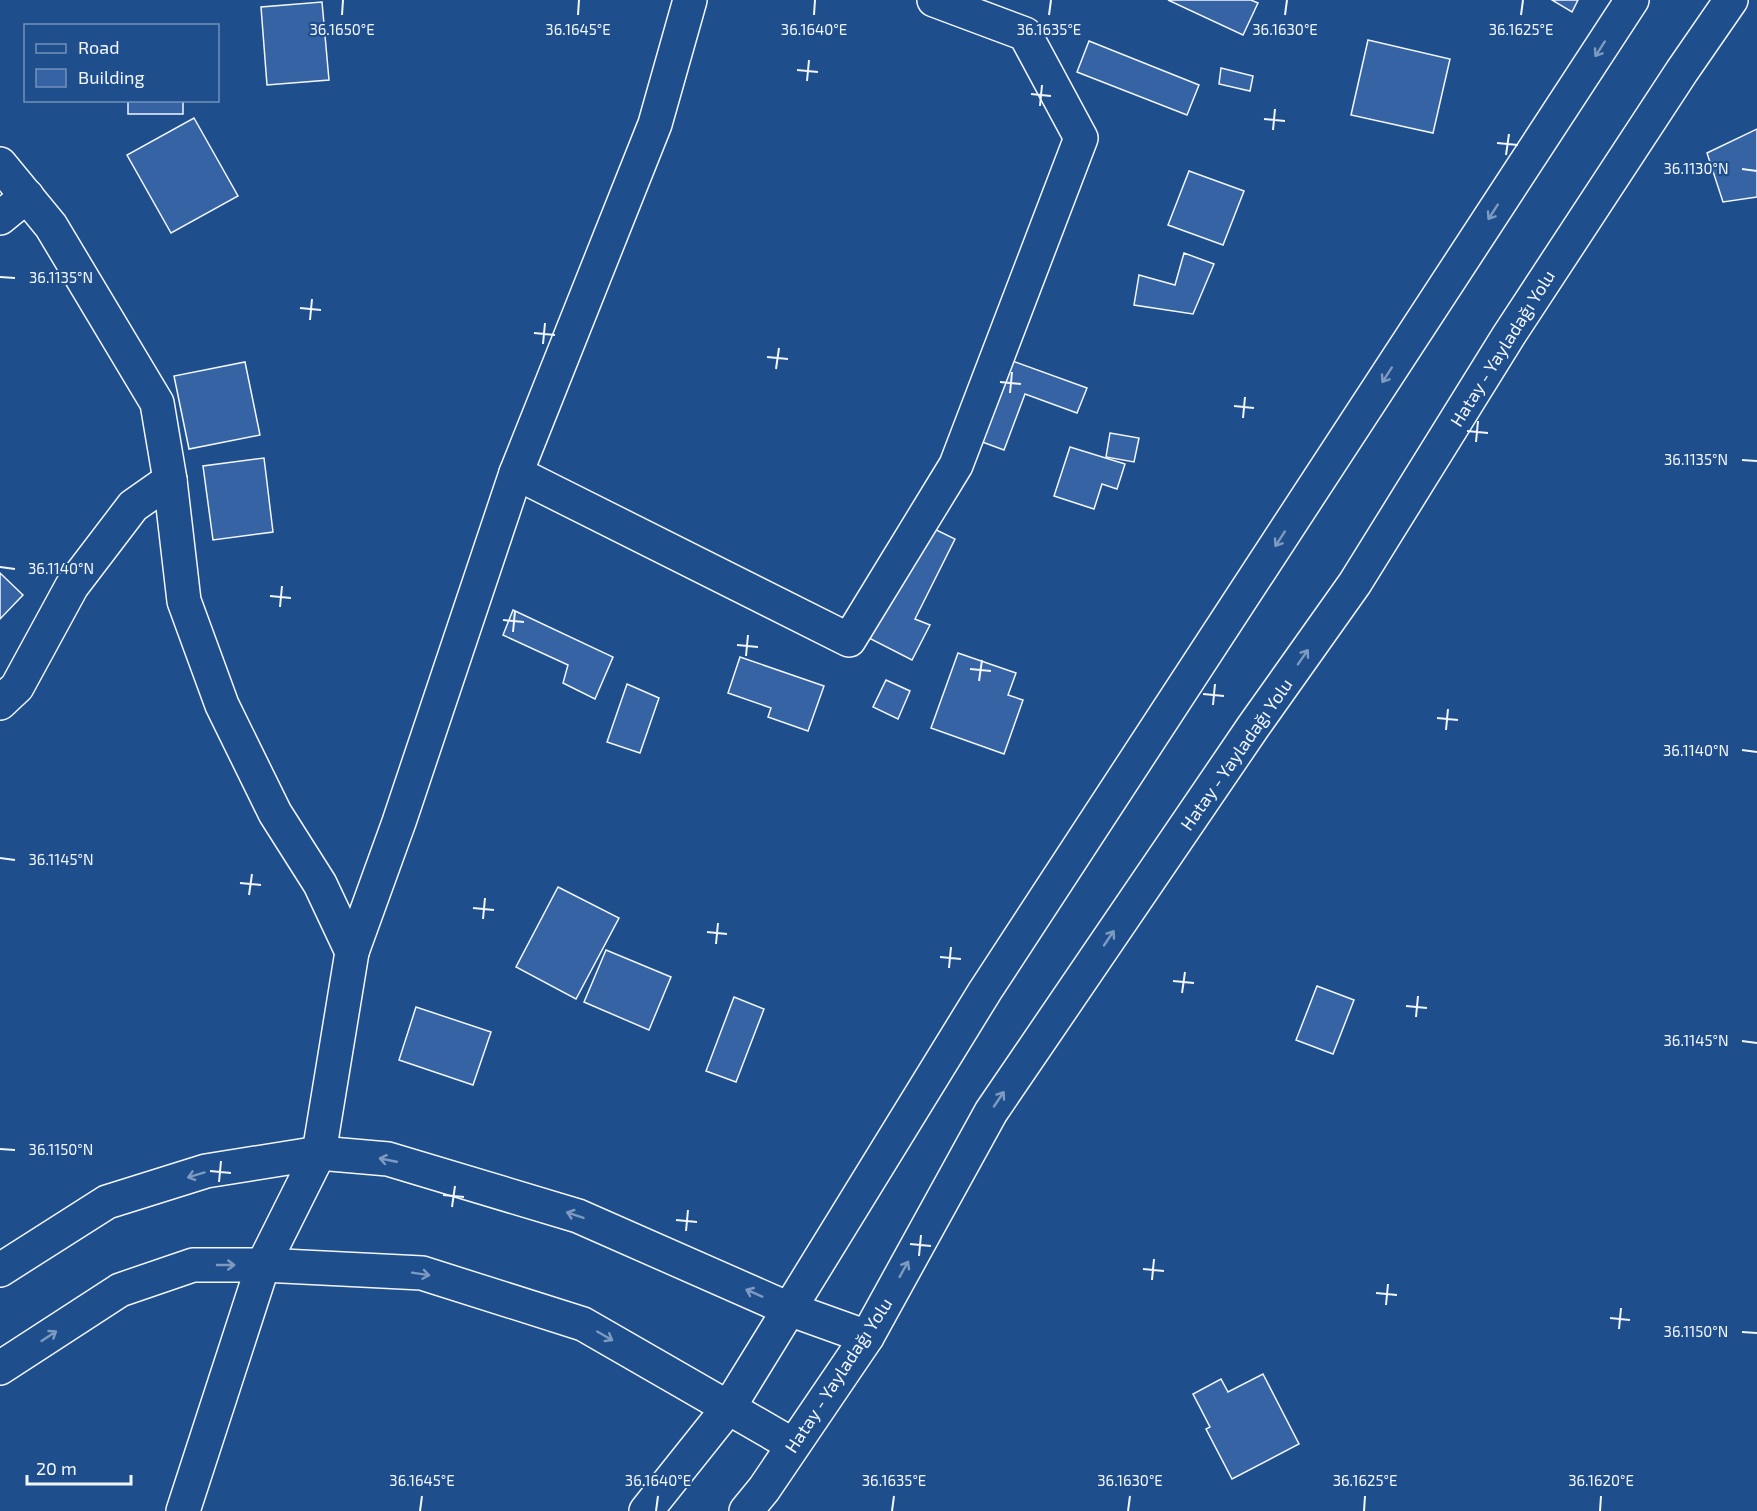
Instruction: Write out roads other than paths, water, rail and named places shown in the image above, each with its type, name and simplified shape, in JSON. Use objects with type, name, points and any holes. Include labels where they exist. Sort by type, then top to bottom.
[{"type":"main road","points":[[183,1511],[263,1265],[319,1153],[352,952],[399,822],[516,473],[655,124],[690,0]]},
{"type":"main road","points":[[516,473],[849,640],[956,465],[1081,138],[1025,34],[934,0]]},
{"type":"main road","points":[[646,1511],[729,1407],[991,981],[1632,0]]},
{"type":"main road","name":"Hatay - Yayladağı Yolu","points":[[746,1511],[764,1489],[867,1337],[991,1112],[1253,728],[1355,584],[1509,335],[1731,0]]},
{"type":"main road","points":[[0,164],[51,226],[157,403],[170,480],[184,601],[222,705],[275,813],[320,884],[352,952]]},
{"type":"main road","points":[[0,218],[27,196]]},
{"type":"main road","points":[[0,703],[17,687],[72,586],[133,506],[170,480]]},
{"type":"main road","points":[[0,1270],[107,1202],[206,1171],[319,1153],[388,1159],[578,1216],[789,1309],[867,1337]]},
{"type":"main road","points":[[0,1368],[120,1290],[193,1265],[263,1265],[422,1273],[583,1324],[793,1445]]}]
